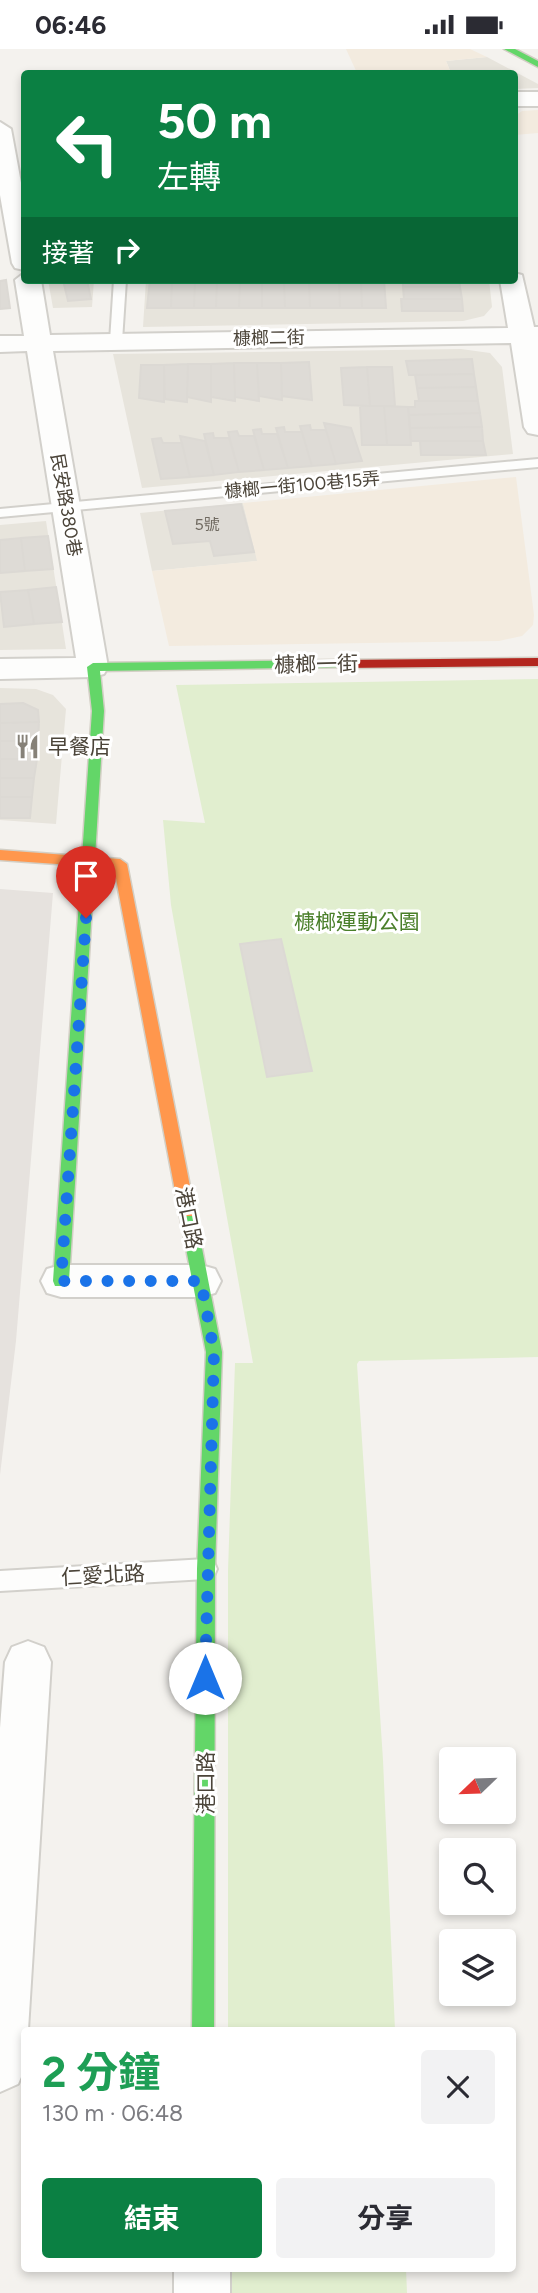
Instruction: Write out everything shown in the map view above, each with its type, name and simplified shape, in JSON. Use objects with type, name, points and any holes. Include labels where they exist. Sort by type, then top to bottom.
[{"type":"street","points":[[508,49],[538,64]]},
{"type":"street","points":[[518,99],[538,99]]},
{"type":"street","points":[[0,129],[21,246]]},
{"type":"street","name":"民安路380巷","points":[[29,284],[93,667]]},
{"type":"street","points":[[514,284],[530,335],[538,427]]},
{"type":"street","name":"槺榔二街","points":[[0,344],[530,335]]},
{"type":"street","name":"槺榔一街","points":[[0,669],[538,662]]},
{"type":"street","points":[[93,667],[98,711],[61,1281],[201,1281]]},
{"type":"street","points":[[0,855],[87,861]]},
{"type":"street","name":"港口路","points":[[87,861],[120,864],[214,1352],[206,1569],[203,2027]]},
{"type":"street","points":[[6,2054],[29,1662]]},
{"type":"street","points":[[202,2272],[202,2293]]},
{"type":"lane","points":[[116,341],[120,284]]},
{"type":"lane","name":"槺榔一街100巷15弄","points":[[0,513],[538,463]]},
{"type":"lane","name":"仁愛北路","points":[[0,1581],[206,1569]]},
{"type":"shaded area","points":[[346,49],[470,49],[487,57],[446,61],[450,70],[356,70]]},
{"type":"shaded area","points":[[487,57],[512,70],[450,70],[446,61]]},
{"type":"shaded area","points":[[518,73],[538,84],[538,88],[518,89]]},
{"type":"shaded area","points":[[538,110],[538,133],[518,135],[518,114]]},
{"type":"shaded area","points":[[49,284],[94,284],[92,307],[53,308]]},
{"type":"shaded area","points":[[146,284],[489,284],[492,307],[484,316],[463,321],[143,327]]},
{"type":"shaded area","points":[[461,349],[490,353],[502,367],[513,454],[142,488],[113,354]]},
{"type":"shaded area","points":[[516,477],[534,615],[533,625],[522,636],[499,641],[169,646],[152,571],[257,561],[243,503]]},
{"type":"shaded area","points":[[243,503],[258,561],[152,571],[140,513]]},
{"type":"shaded area","points":[[46,521],[66,649],[0,650],[0,525]]},
{"type":"shaded area","points":[[0,688],[36,689],[53,695],[66,709],[56,824],[0,820]]},
{"type":"shaded area","points":[[0,889],[53,893],[16,1341],[0,1475]]},
{"type":"green space","name":"槺榔運動公園","points":[[538,679],[538,1357],[359,1361],[357,1364],[383,1760],[395,2027],[228,2027],[228,1571],[235,1363],[253,1363],[171,905],[163,820],[205,823],[176,685]]},
{"type":"green space","points":[[228,2272],[406,2272],[407,2293],[228,2293]]},
{"type":"building","points":[[6,280],[10,308],[0,309],[0,281]]},
{"type":"building","points":[[64,284],[88,284],[91,299],[68,301]]},
{"type":"building","points":[[150,284],[172,284],[171,308],[147,308]]},
{"type":"building","points":[[172,284],[195,284],[194,308],[171,308]]},
{"type":"building","points":[[195,284],[217,284],[216,308],[194,308]]},
{"type":"building","points":[[217,284],[240,284],[239,308],[216,308]]},
{"type":"building","points":[[240,284],[262,284],[262,308],[239,308]]},
{"type":"building","points":[[262,284],[284,284],[285,308],[262,308]]},
{"type":"building","points":[[284,284],[309,284],[310,308],[285,308]]},
{"type":"building","points":[[309,284],[339,284],[340,308],[310,308]]},
{"type":"building","points":[[339,284],[361,284],[362,308],[340,308]]},
{"type":"building","points":[[361,284],[384,284],[386,308],[362,308]]},
{"type":"building","points":[[403,284],[460,284],[460,287],[403,287]]},
{"type":"building","points":[[403,287],[460,287],[462,299],[404,299]]},
{"type":"building","points":[[401,299],[462,299],[463,311],[402,311]]},
{"type":"building","points":[[472,359],[474,374],[409,375],[406,361]]},
{"type":"building","points":[[309,362],[312,400],[282,396],[281,363]]},
{"type":"building","points":[[234,363],[235,401],[211,397],[211,364]]},
{"type":"building","points":[[234,363],[257,363],[259,401],[235,397]]},
{"type":"building","points":[[257,363],[281,363],[282,400],[259,396]]},
{"type":"building","points":[[188,364],[187,402],[165,399],[164,365]]},
{"type":"building","points":[[188,364],[211,364],[211,402],[187,397]]},
{"type":"building","points":[[141,365],[164,365],[164,402],[139,398]]},
{"type":"building","points":[[367,367],[392,367],[395,406],[370,406]]},
{"type":"building","points":[[367,367],[370,406],[344,405],[341,368]]},
{"type":"building","points":[[474,374],[476,387],[417,388],[415,375]]},
{"type":"building","points":[[476,387],[478,401],[419,401],[417,388]]},
{"type":"building","points":[[415,401],[478,401],[480,413],[409,415],[408,407],[415,407]]},
{"type":"building","points":[[360,406],[384,406],[387,445],[362,445]]},
{"type":"building","points":[[384,406],[408,407],[411,445],[387,445]]},
{"type":"building","points":[[480,413],[482,427],[410,428],[409,415]]},
{"type":"building","points":[[324,423],[351,428],[362,461],[336,464]]},
{"type":"building","points":[[310,425],[311,430],[326,430],[336,464],[312,466],[300,426]]},
{"type":"building","points":[[284,427],[285,432],[302,432],[312,466],[288,468],[276,428]]},
{"type":"building","points":[[482,427],[483,441],[411,441],[410,428]]},
{"type":"building","points":[[261,429],[262,434],[277,434],[288,468],[264,470],[253,430]]},
{"type":"building","points":[[237,431],[239,436],[254,436],[264,470],[239,472],[228,432]]},
{"type":"building","points":[[213,433],[214,438],[229,438],[239,472],[214,475],[204,434]]},
{"type":"building","points":[[180,436],[205,441],[214,475],[190,477]]},
{"type":"building","points":[[161,438],[163,443],[182,443],[190,477],[161,479],[152,439]]},
{"type":"building","points":[[420,441],[483,441],[486,455],[421,455]]},
{"type":"building","points":[[241,504],[254,552],[214,556],[210,541],[173,544],[165,511]]},
{"type":"building","points":[[48,536],[53,569],[25,571],[21,538]]},
{"type":"building","points":[[21,538],[25,571],[0,573],[0,540]]},
{"type":"building","points":[[56,587],[62,622],[34,624],[28,590]]},
{"type":"building","points":[[28,590],[34,624],[4,627],[0,592]]},
{"type":"building","points":[[23,703],[38,710],[39,722],[0,723],[0,704]]},
{"type":"building","points":[[39,722],[38,741],[0,741],[0,723]]},
{"type":"building","points":[[0,741],[38,741],[37,759],[0,759]]},
{"type":"building","points":[[0,759],[37,759],[34,778],[0,778]]},
{"type":"building","points":[[0,778],[34,778],[32,797],[0,797]]},
{"type":"building","points":[[0,797],[32,797],[30,818],[0,818]]},
{"type":"building","points":[[281,939],[312,1071],[267,1077],[240,944]]},
{"type":"traffic: fast","points":[[508,49],[538,64]]},
{"type":"traffic: fast","points":[[61,1281],[98,711],[93,667],[342,664]]},
{"type":"traffic: fast","points":[[187,1212],[214,1352],[206,1569],[203,2027]]},
{"type":"traffic: slow","points":[[0,855],[120,864],[187,1212]]},
{"type":"traffic: jam","points":[[342,664],[538,662]]},
{"type":"place","name":"早餐店","points":[[28,746]]},
{"type":"route","points":[[86,918],[61,1281],[201,1281],[214,1352],[205,1678]]}]
